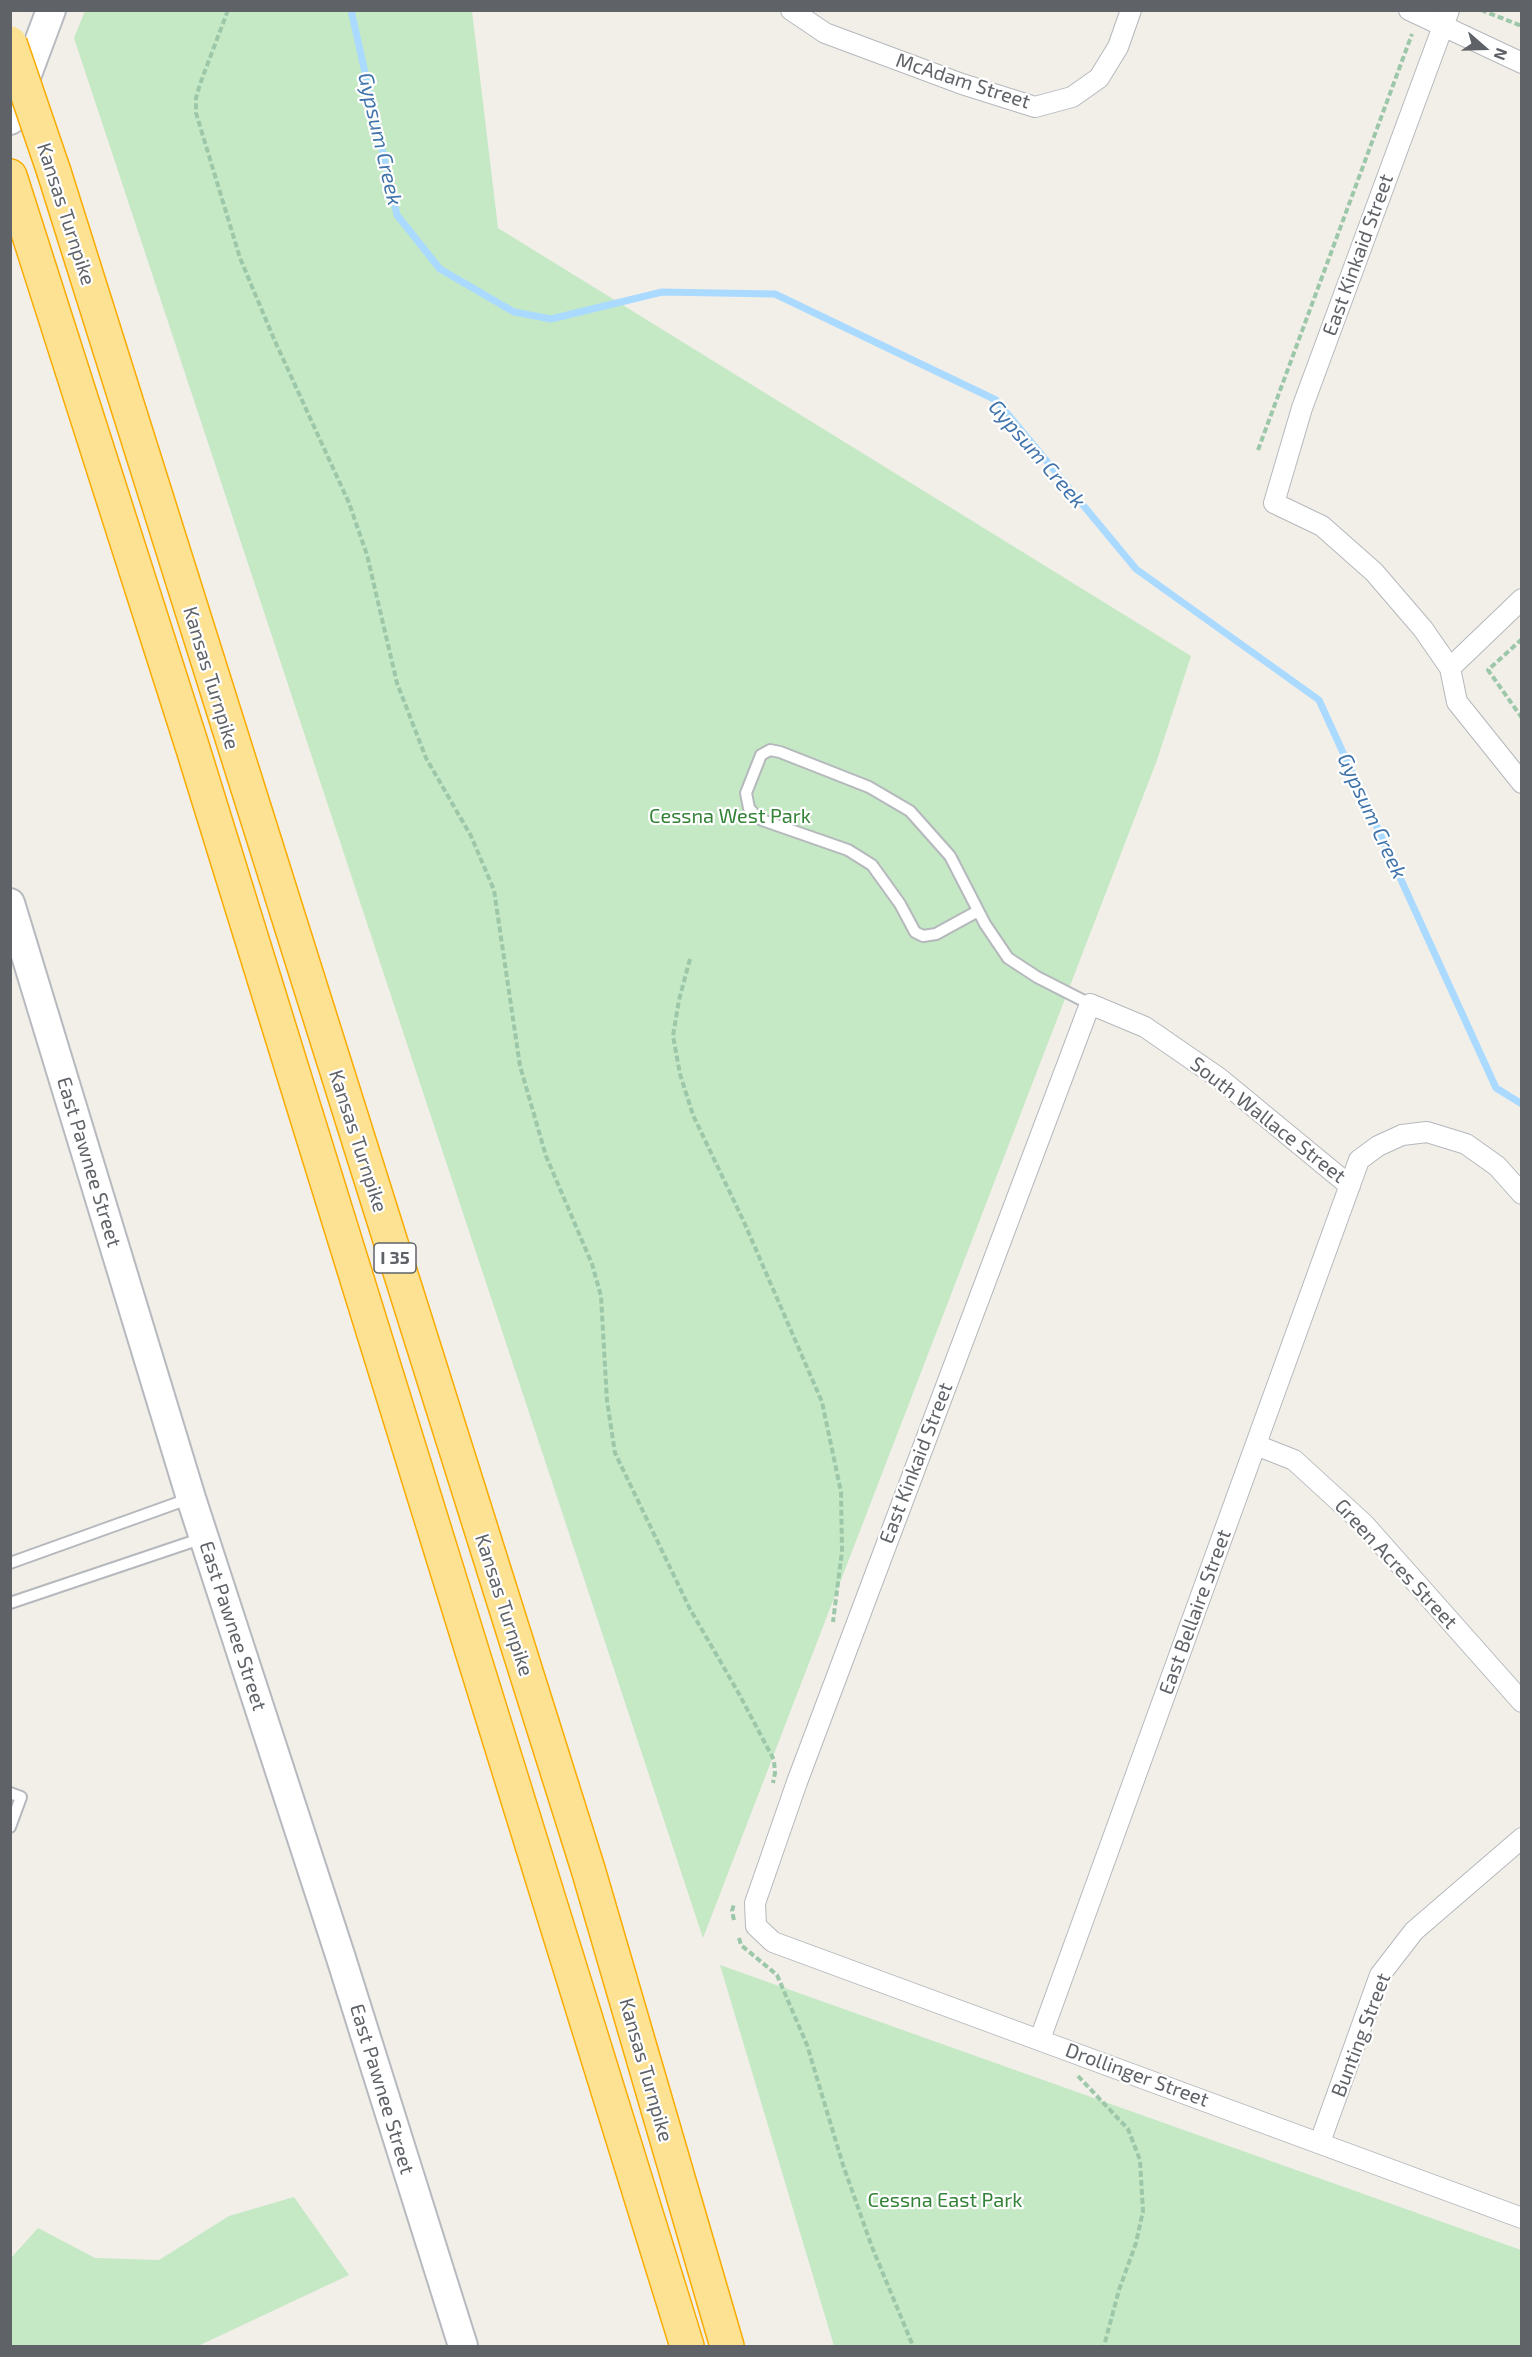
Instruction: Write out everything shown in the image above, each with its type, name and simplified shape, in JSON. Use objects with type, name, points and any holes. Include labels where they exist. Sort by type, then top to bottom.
[{"type":"highway","name":"Kansas Turnpike","points":[[10,43],[54,172],[216,694],[588,1869],[728,2346]]},
{"type":"highway","name":"Kansas Turnpike","points":[[10,176],[193,749],[687,2346]]},
{"type":"main road","points":[[10,120],[51,10]]},
{"type":"main road","name":"East Pawnee Street","points":[[10,903],[204,1538],[337,1947],[463,2346]]},
{"type":"street","name":"McAdam Street","points":[[791,10],[825,33],[962,84],[1035,107],[1072,97],[1099,78],[1118,47],[1131,10]]},
{"type":"street","points":[[1414,13],[1446,18],[1521,63]]},
{"type":"street","name":"East Kinkaid Street","points":[[1446,18],[1302,408],[1274,503],[1322,526],[1374,572],[1423,629],[1450,668]]},
{"type":"street","points":[[1521,599],[1450,668],[1457,702],[1521,783]]},
{"type":"street","name":"East Kinkaid Street","points":[[756,1926],[755,1904],[796,1782],[1090,1004]]},
{"type":"street","name":"South Wallace Street","points":[[1090,1004],[1145,1027],[1219,1078],[1350,1186],[1359,1160],[1378,1146],[1402,1135],[1427,1132],[1466,1144],[1497,1166],[1521,1194]]},
{"type":"street","name":"East Bellaire Street","points":[[1040,2039],[1350,1186]]},
{"type":"street","name":"Green Acres Street","points":[[1256,1445],[1294,1460],[1364,1524],[1521,1702]]},
{"type":"street","name":"Bunting Street","points":[[1320,2142],[1380,1975],[1414,1931],[1521,1838]]},
{"type":"street","name":"Drollinger Street","points":[[756,1926],[772,1942],[1320,2142],[1521,2218]]},
{"type":"lane","points":[[978,911],[936,934],[922,936],[915,932],[900,904],[872,866],[848,850],[755,815],[749,808],[746,793],[761,755],[770,750],[780,752],[869,787],[910,811],[950,856],[978,911],[1008,958],[1037,977],[1090,1004]]},
{"type":"lane","points":[[10,1563],[192,1498]]},
{"type":"lane","points":[[10,1603],[204,1538]]},
{"type":"lane","points":[[10,1793],[21,1797],[10,1827]]},
{"type":"path","points":[[228,10],[200,84],[196,98],[196,113],[240,258],[274,339],[349,503],[367,555],[397,683],[426,758],[471,836],[494,890],[520,1066],[546,1156],[592,1264],[601,1296],[607,1401],[615,1453],[690,1609],[774,1760],[773,1786]]},
{"type":"path","points":[[1481,10],[1521,26]]},
{"type":"path","points":[[1258,450],[1414,13]]},
{"type":"path","points":[[1521,639],[1488,670],[1521,718]]},
{"type":"path","points":[[690,959],[679,1000],[674,1036],[680,1074],[693,1115],[744,1222],[822,1402],[832,1447],[841,1492],[842,1551],[831,1631]]},
{"type":"path","points":[[735,1901],[732,1911],[741,1945],[777,1975],[807,2045],[854,2196],[872,2247],[913,2346]]},
{"type":"path","points":[[1085,2056],[1078,2077],[1128,2129],[1140,2160],[1143,2211],[1136,2243],[1119,2290],[1104,2346]]},
{"type":"green space","name":"Cessna West Park","points":[[85,11],[472,11],[498,228],[1191,656],[1157,760],[703,1938],[74,38]]},
{"type":"green space","name":"Cessna East Park","points":[[720,1965],[1521,2250],[1521,2346],[834,2346]]},
{"type":"green space","points":[[294,2197],[349,2275],[198,2346],[11,2346],[11,2258],[38,2228],[95,2258],[159,2260],[229,2216]]},
{"type":"waterway","name":"Gypsum Creek","points":[[351,10],[397,215],[440,269],[514,312],[551,319],[662,292],[775,294],[996,400],[1136,569],[1319,700],[1496,1088],[1522,1104]]}]
